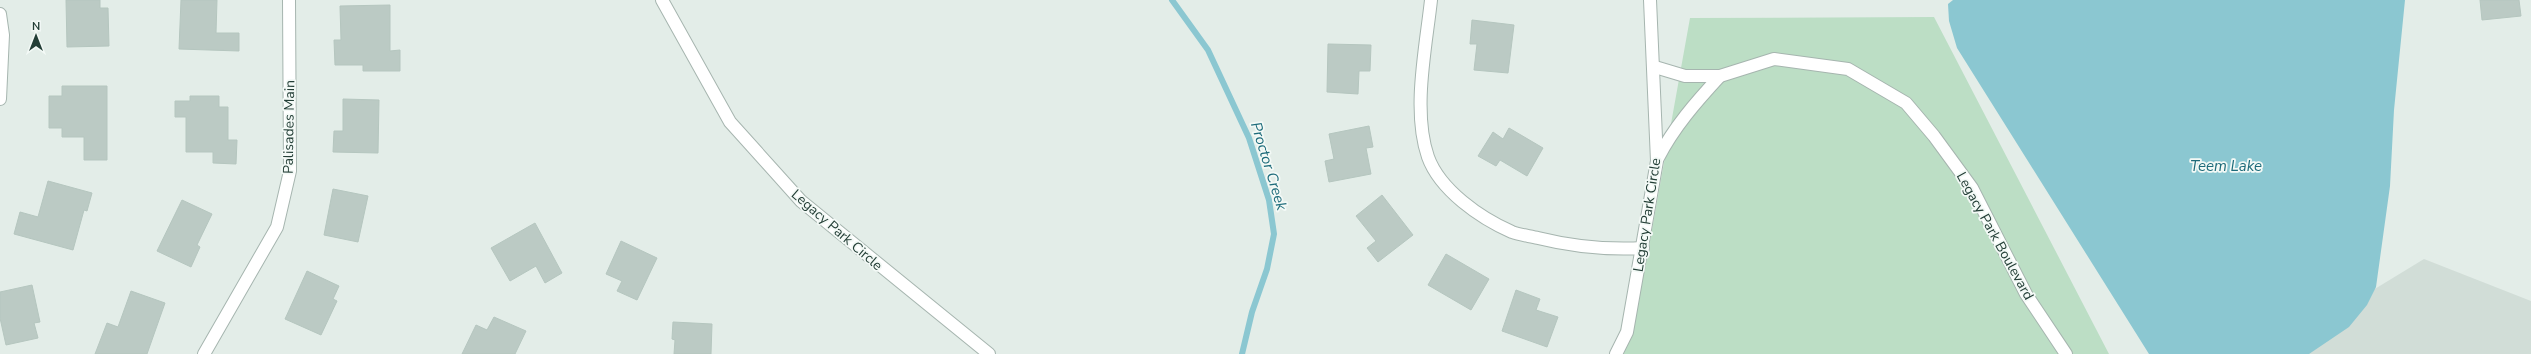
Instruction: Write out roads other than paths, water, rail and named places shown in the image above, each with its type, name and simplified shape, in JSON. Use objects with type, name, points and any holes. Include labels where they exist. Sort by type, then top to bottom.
[{"type":"street","name":"Palisades Main","points":[[204,354],[277,227],[290,171],[289,0]]},
{"type":"street","name":"Legacy Park Circle","points":[[662,0],[730,122],[800,201],[989,354]]},
{"type":"street","points":[[1431,0],[1420,106],[1428,156],[1444,186],[1472,208],[1512,232],[1559,243],[1607,250],[1643,248]]},
{"type":"street","name":"Legacy Park Circle","points":[[1616,354],[1627,332],[1643,248],[1657,161],[1650,0]]},
{"type":"street","points":[[0,14],[3,35],[0,99]]},
{"type":"street","name":"Legacy Park Boulevard","points":[[1654,67],[1685,76],[1720,76],[1774,59],[1848,69],[1906,103],[1934,136],[1972,188],[2026,294],[2066,354]]},
{"type":"street","points":[[1657,161],[1666,142],[1691,107],[1720,76]]},
{"type":"water","name":"Teem Lake","points":[[1953,0],[2405,0],[2394,110],[2390,186],[2376,287],[2367,305],[2349,327],[2309,354],[2149,354],[1957,48],[1949,21],[1948,4]]},
{"type":"waterway","name":"Proctor Creek","points":[[1172,0],[1208,50],[1249,138],[1269,200],[1274,234],[1267,269],[1252,312],[1242,354]]}]
